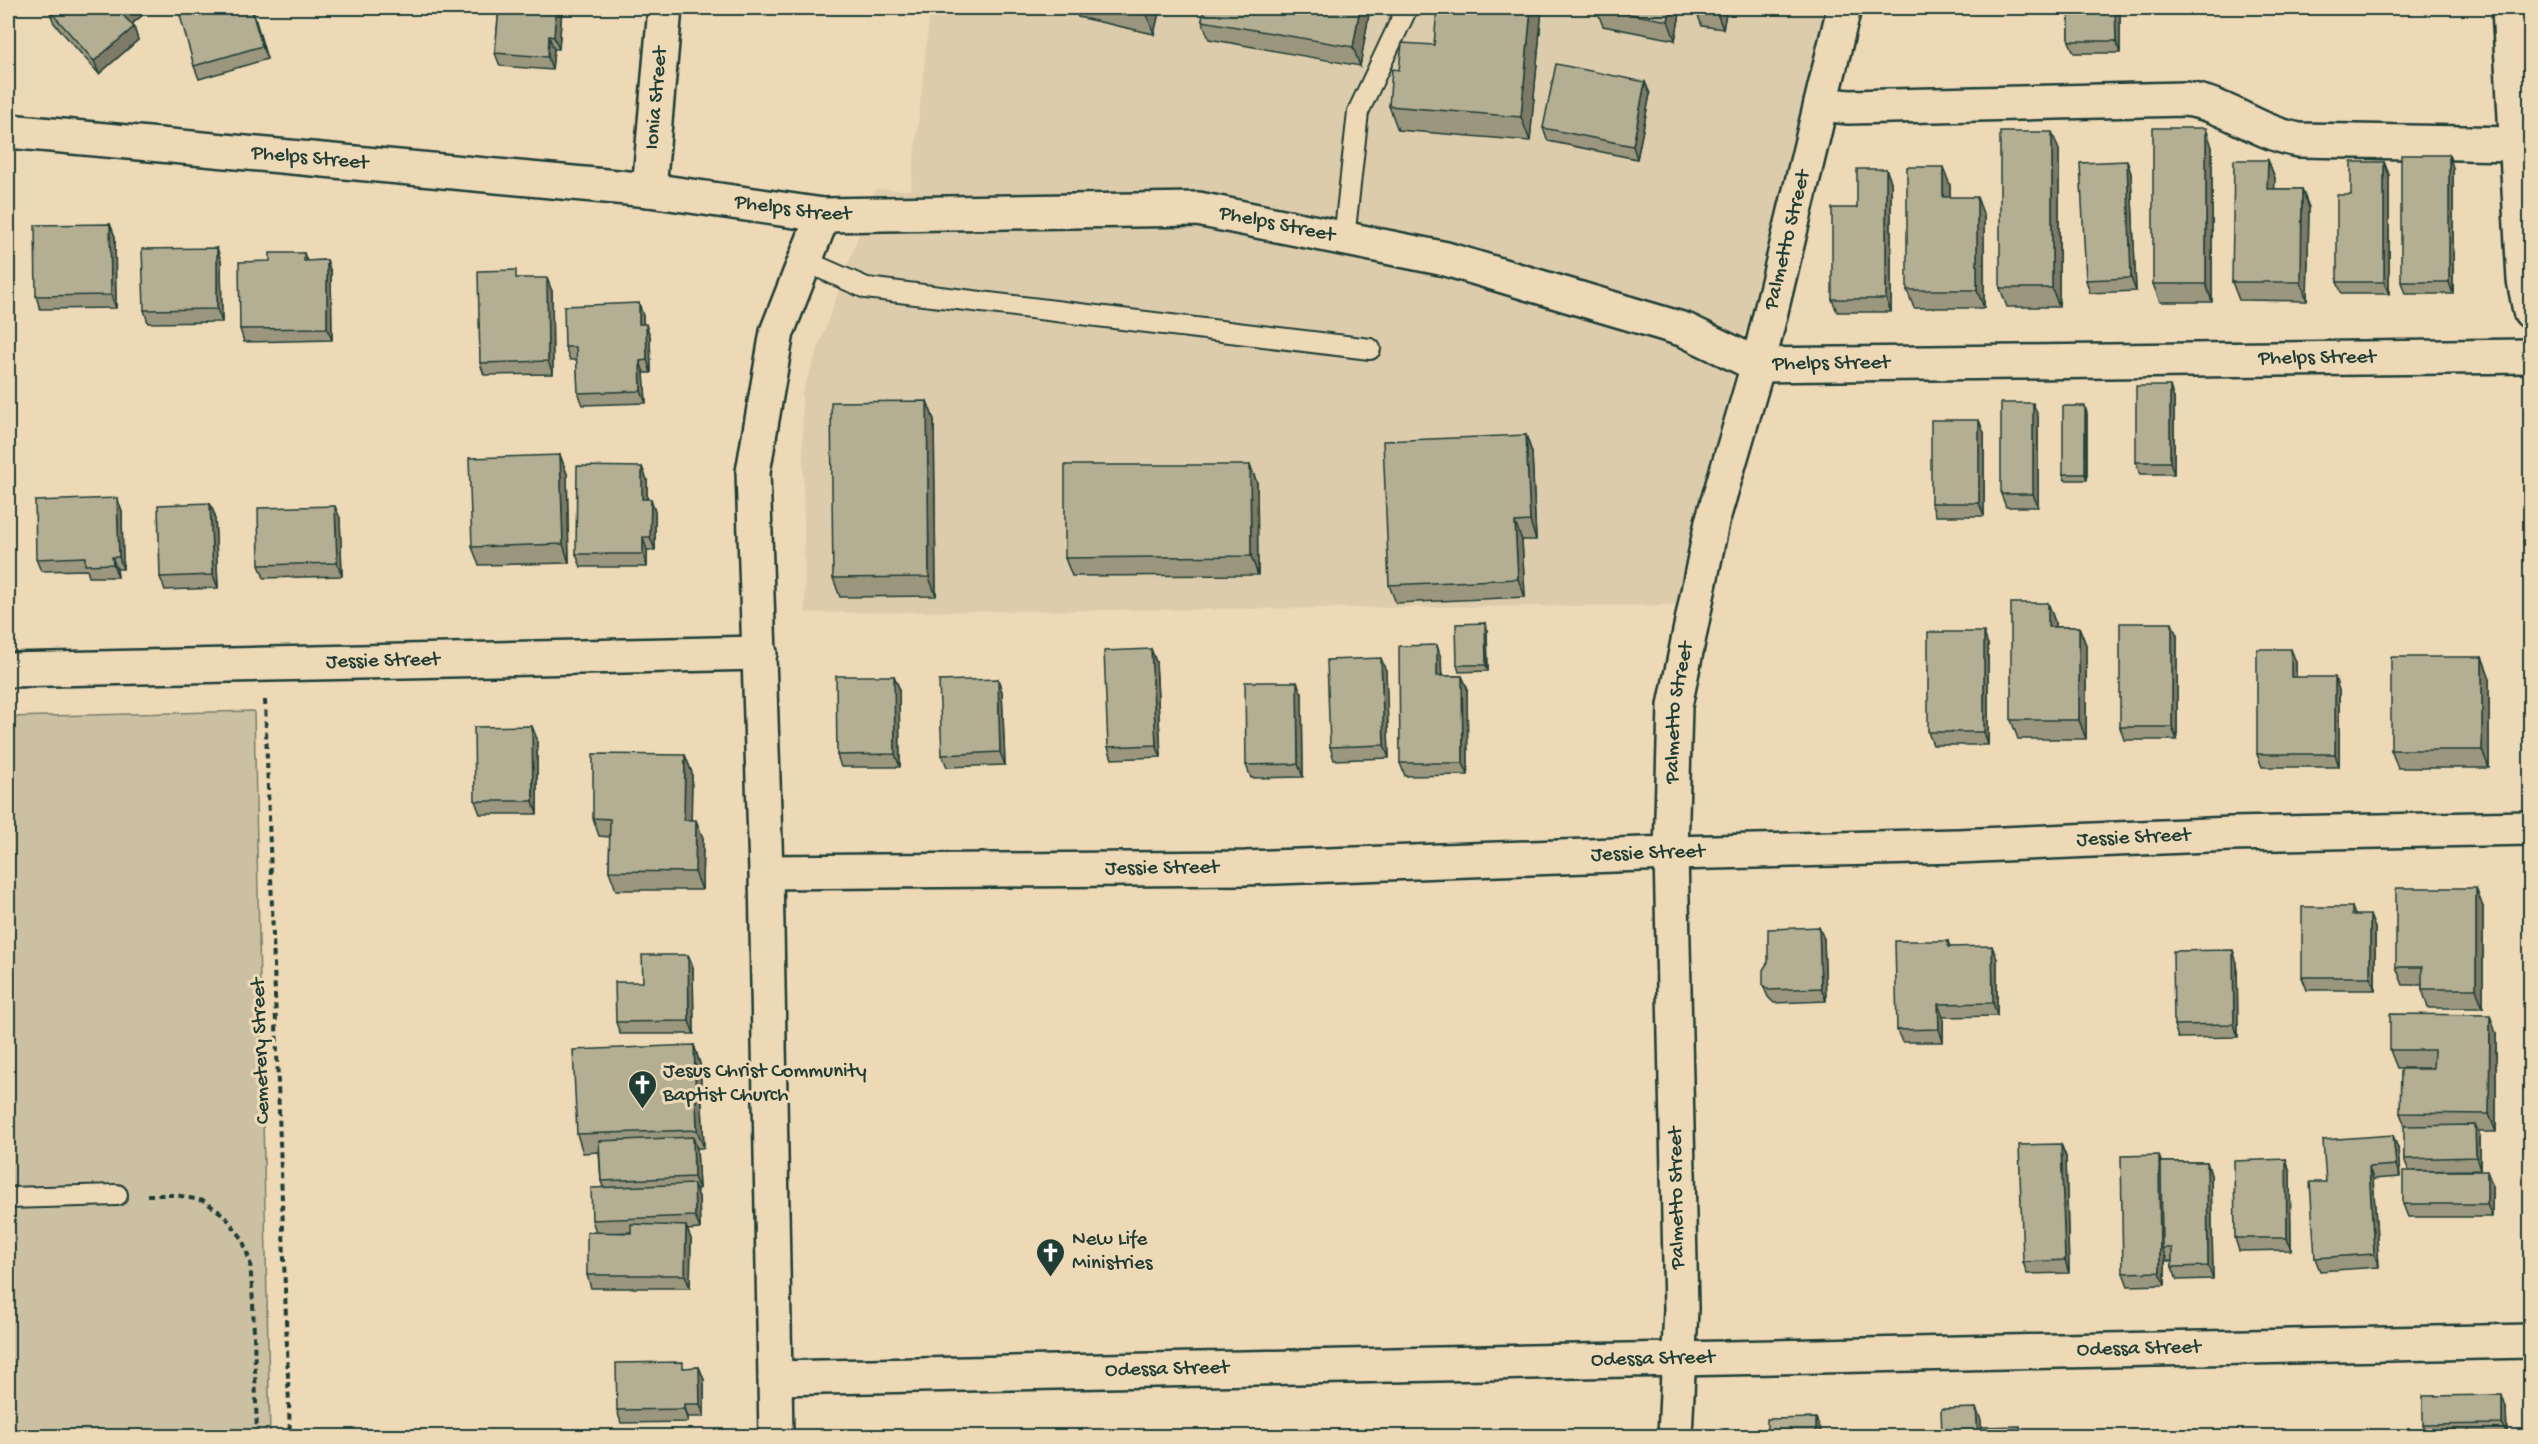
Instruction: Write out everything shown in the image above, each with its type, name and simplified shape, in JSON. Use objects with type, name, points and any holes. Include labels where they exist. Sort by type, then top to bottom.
[{"type":"street","name":"Ionia Street","points":[[649,190],[665,8]]},
{"type":"street","name":"Palmetto Street","points":[[1675,1437],[1680,1309],[1671,853],[1675,706],[1712,522],[1758,365],[1844,8]]},
{"type":"street","points":[[2510,8],[2524,280],[2530,311]]},
{"type":"street","points":[[1821,104],[1849,107],[2185,99],[2199,100],[2216,106],[2277,136],[2299,140],[2517,144]]},
{"type":"street","name":"Phelps Street","points":[[8,131],[649,190],[823,215],[1198,209],[1446,258],[1685,330],[1758,365],[2530,356]]},
{"type":"street","points":[[776,1437],[766,872],[753,472],[777,332],[823,215]]},
{"type":"street","name":"Jessie Street","points":[[8,670],[760,653]]},
{"type":"street","name":"Jessie Street","points":[[766,872],[1245,868],[1671,853],[1958,846],[2231,834],[2530,828]]},
{"type":"street","name":"Odessa Street","points":[[775,1378],[1677,1357],[2530,1341]]},
{"type":"lane","points":[[1344,239],[1358,112],[1407,8]]},
{"type":"lane","points":[[805,261],[866,288],[1371,349]]},
{"type":"lane","points":[[8,1198],[117,1195]]},
{"type":"path","name":"Cemetery Street","points":[[264,664],[290,1437]]},
{"type":"path","points":[[117,1195],[177,1195],[204,1201],[224,1215],[242,1238],[250,1262],[257,1437]]},
{"type":"shaded area","points":[[930,8],[1828,8],[1675,605],[805,613],[802,393],[875,189],[911,190]]},
{"type":"shaded area","points":[[254,711],[270,1436],[8,1436],[8,717]]},
{"type":"building","points":[[52,8],[132,8],[123,15],[134,27],[94,61],[49,10]]},
{"type":"building","points":[[178,8],[251,8],[262,46],[194,66]]},
{"type":"building","points":[[499,8],[556,8],[554,37],[549,36],[548,57],[495,53]]},
{"type":"building","points":[[1112,8],[1149,8],[1147,15]]},
{"type":"building","points":[[1204,8],[1360,8],[1353,47],[1202,21]]},
{"type":"building","points":[[1437,8],[1531,8],[1521,117],[1389,106],[1392,69],[1399,70],[1402,43],[1434,45]]},
{"type":"building","points":[[1596,8],[1671,8],[1668,21]]},
{"type":"building","points":[[1695,8],[1716,8],[1716,11]]},
{"type":"building","points":[[2069,8],[2115,8],[2116,41],[2069,41]]},
{"type":"building","points":[[1556,64],[1645,82],[1633,146],[1543,128]]},
{"type":"building","points":[[2153,128],[2206,128],[2206,284],[2153,284]]},
{"type":"building","points":[[2000,132],[2052,132],[2052,288],[2000,288]]},
{"type":"building","points":[[2401,155],[2449,155],[2449,282],[2401,282]]},
{"type":"building","points":[[2234,160],[2268,160],[2267,189],[2302,189],[2301,282],[2232,282]]},
{"type":"building","points":[[2127,161],[2131,278],[2086,280],[2080,163]]},
{"type":"building","points":[[2351,162],[2384,162],[2384,282],[2337,282],[2337,195],[2351,195]]},
{"type":"building","points":[[1907,167],[1943,167],[1943,197],[1977,197],[1977,290],[1907,290]]},
{"type":"building","points":[[1857,169],[1886,169],[1886,299],[1832,299],[1832,208],[1857,208]]},
{"type":"building","points":[[110,224],[111,295],[36,296],[35,225]]},
{"type":"building","points":[[217,248],[217,309],[144,310],[142,249]]},
{"type":"building","points":[[270,253],[304,253],[304,261],[327,260],[327,328],[240,329],[239,262],[270,261]]},
{"type":"building","points":[[516,270],[516,278],[547,278],[548,361],[480,363],[478,271]]},
{"type":"building","points":[[639,303],[639,324],[646,324],[647,360],[640,361],[641,391],[578,393],[576,347],[565,347],[564,306]]},
{"type":"building","points":[[2136,386],[2170,386],[2170,462],[2136,462]]},
{"type":"building","points":[[927,401],[929,577],[833,578],[831,402]]},
{"type":"building","points":[[2001,403],[2033,403],[2033,494],[2001,494]]},
{"type":"building","points":[[2063,406],[2085,406],[2085,474],[2063,474]]},
{"type":"building","points":[[1931,420],[1979,420],[1979,503],[1931,503]]},
{"type":"building","points":[[1526,435],[1530,521],[1515,522],[1518,579],[1389,585],[1383,441]]},
{"type":"building","points":[[560,455],[563,544],[472,547],[469,458]]},
{"type":"building","points":[[1065,465],[1250,465],[1251,556],[1065,558]]},
{"type":"building","points":[[577,466],[642,467],[642,499],[651,499],[650,537],[643,537],[643,554],[576,554]]},
{"type":"building","points":[[117,498],[119,557],[112,557],[113,564],[85,565],[85,557],[36,559],[35,501]]},
{"type":"building","points":[[210,503],[213,575],[160,577],[158,505]]},
{"type":"building","points":[[335,506],[337,563],[259,565],[258,508]]},
{"type":"building","points":[[2011,603],[2048,603],[2048,627],[2079,627],[2079,720],[2011,720]]},
{"type":"building","points":[[1485,623],[1486,665],[1457,665],[1456,624]]},
{"type":"building","points":[[2120,623],[2172,623],[2172,727],[2120,727]]},
{"type":"building","points":[[1928,632],[1984,632],[1984,732],[1928,732]]},
{"type":"building","points":[[1437,645],[1437,676],[1462,676],[1463,763],[1400,763],[1399,646]]},
{"type":"building","points":[[1151,649],[1156,745],[1108,747],[1104,651]]},
{"type":"building","points":[[2257,649],[2291,649],[2291,677],[2335,677],[2335,754],[2257,754]]},
{"type":"building","points":[[2391,657],[2482,657],[2482,750],[2391,750]]},
{"type":"building","points":[[1381,658],[1384,745],[1330,747],[1327,660]]},
{"type":"building","points":[[836,676],[894,676],[895,754],[837,755]]},
{"type":"building","points":[[998,679],[1000,752],[942,755],[939,681]]},
{"type":"building","points":[[1245,682],[1297,682],[1298,764],[1246,765]]},
{"type":"building","points":[[532,726],[533,801],[475,801],[474,727]]},
{"type":"building","points":[[593,754],[685,755],[684,820],[696,820],[695,872],[609,871],[610,819],[593,818]]},
{"type":"building","points":[[2396,888],[2476,888],[2476,989],[2422,989],[2422,967],[2396,967]]},
{"type":"building","points":[[2302,907],[2352,907],[2352,915],[2370,915],[2370,977],[2302,977]]},
{"type":"building","points":[[1819,927],[1821,988],[1769,990],[1763,985],[1763,970],[1768,962],[1768,929]]},
{"type":"building","points":[[1895,941],[1948,941],[1948,947],[1992,946],[1993,1003],[1938,1004],[1939,1029],[1897,1030]]},
{"type":"building","points":[[2233,950],[2234,1024],[2174,1025],[2173,951]]},
{"type":"building","points":[[642,955],[688,955],[689,1021],[616,1022],[615,982],[643,982]]},
{"type":"building","points":[[2390,1014],[2490,1015],[2489,1114],[2400,1113],[2401,1069],[2433,1069],[2434,1050],[2390,1050]]},
{"type":"building","name":"Jesus Christ Community Baptist Church","points":[[694,1045],[697,1130],[577,1134],[573,1050]]},
{"type":"building","points":[[2475,1125],[2476,1157],[2404,1159],[2404,1126]]},
{"type":"building","points":[[2393,1135],[2396,1165],[2369,1167],[2374,1254],[2315,1258],[2310,1182],[2326,1182],[2323,1140]]},
{"type":"building","points":[[693,1137],[694,1177],[601,1181],[599,1141]]},
{"type":"building","points":[[2061,1144],[2065,1260],[2023,1262],[2019,1145]]},
{"type":"building","points":[[2159,1155],[2160,1272],[2123,1273],[2121,1156]]},
{"type":"building","points":[[2286,1159],[2287,1238],[2235,1238],[2234,1161]]},
{"type":"building","points":[[2161,1162],[2207,1162],[2208,1266],[2172,1267],[2172,1248],[2162,1248]]},
{"type":"building","points":[[2403,1171],[2487,1171],[2487,1204],[2403,1204]]},
{"type":"building","points":[[694,1184],[695,1216],[592,1220],[591,1188]]},
{"type":"building","points":[[631,1224],[686,1226],[685,1275],[587,1275],[587,1232],[631,1233]]},
{"type":"building","points":[[683,1362],[683,1368],[699,1367],[700,1404],[684,1404],[684,1409],[617,1410],[616,1363]]},
{"type":"building","points":[[2502,1395],[2502,1424],[2423,1425],[2423,1396]]},
{"type":"building","points":[[1976,1408],[1978,1437],[1942,1437],[1941,1409]]},
{"type":"building","points":[[1816,1418],[1816,1437],[1767,1437],[1767,1419]]},
{"type":"building","points":[[2020,1426],[2021,1437],[1982,1437],[1981,1427]]},
{"type":"building","points":[[2243,1436],[2243,1437],[2189,1437]]},
{"type":"place","name":"Jesus Christ Community Baptist Church","points":[[642,1110]]},
{"type":"place","name":"New Life Ministries","points":[[1051,1278]]}]
